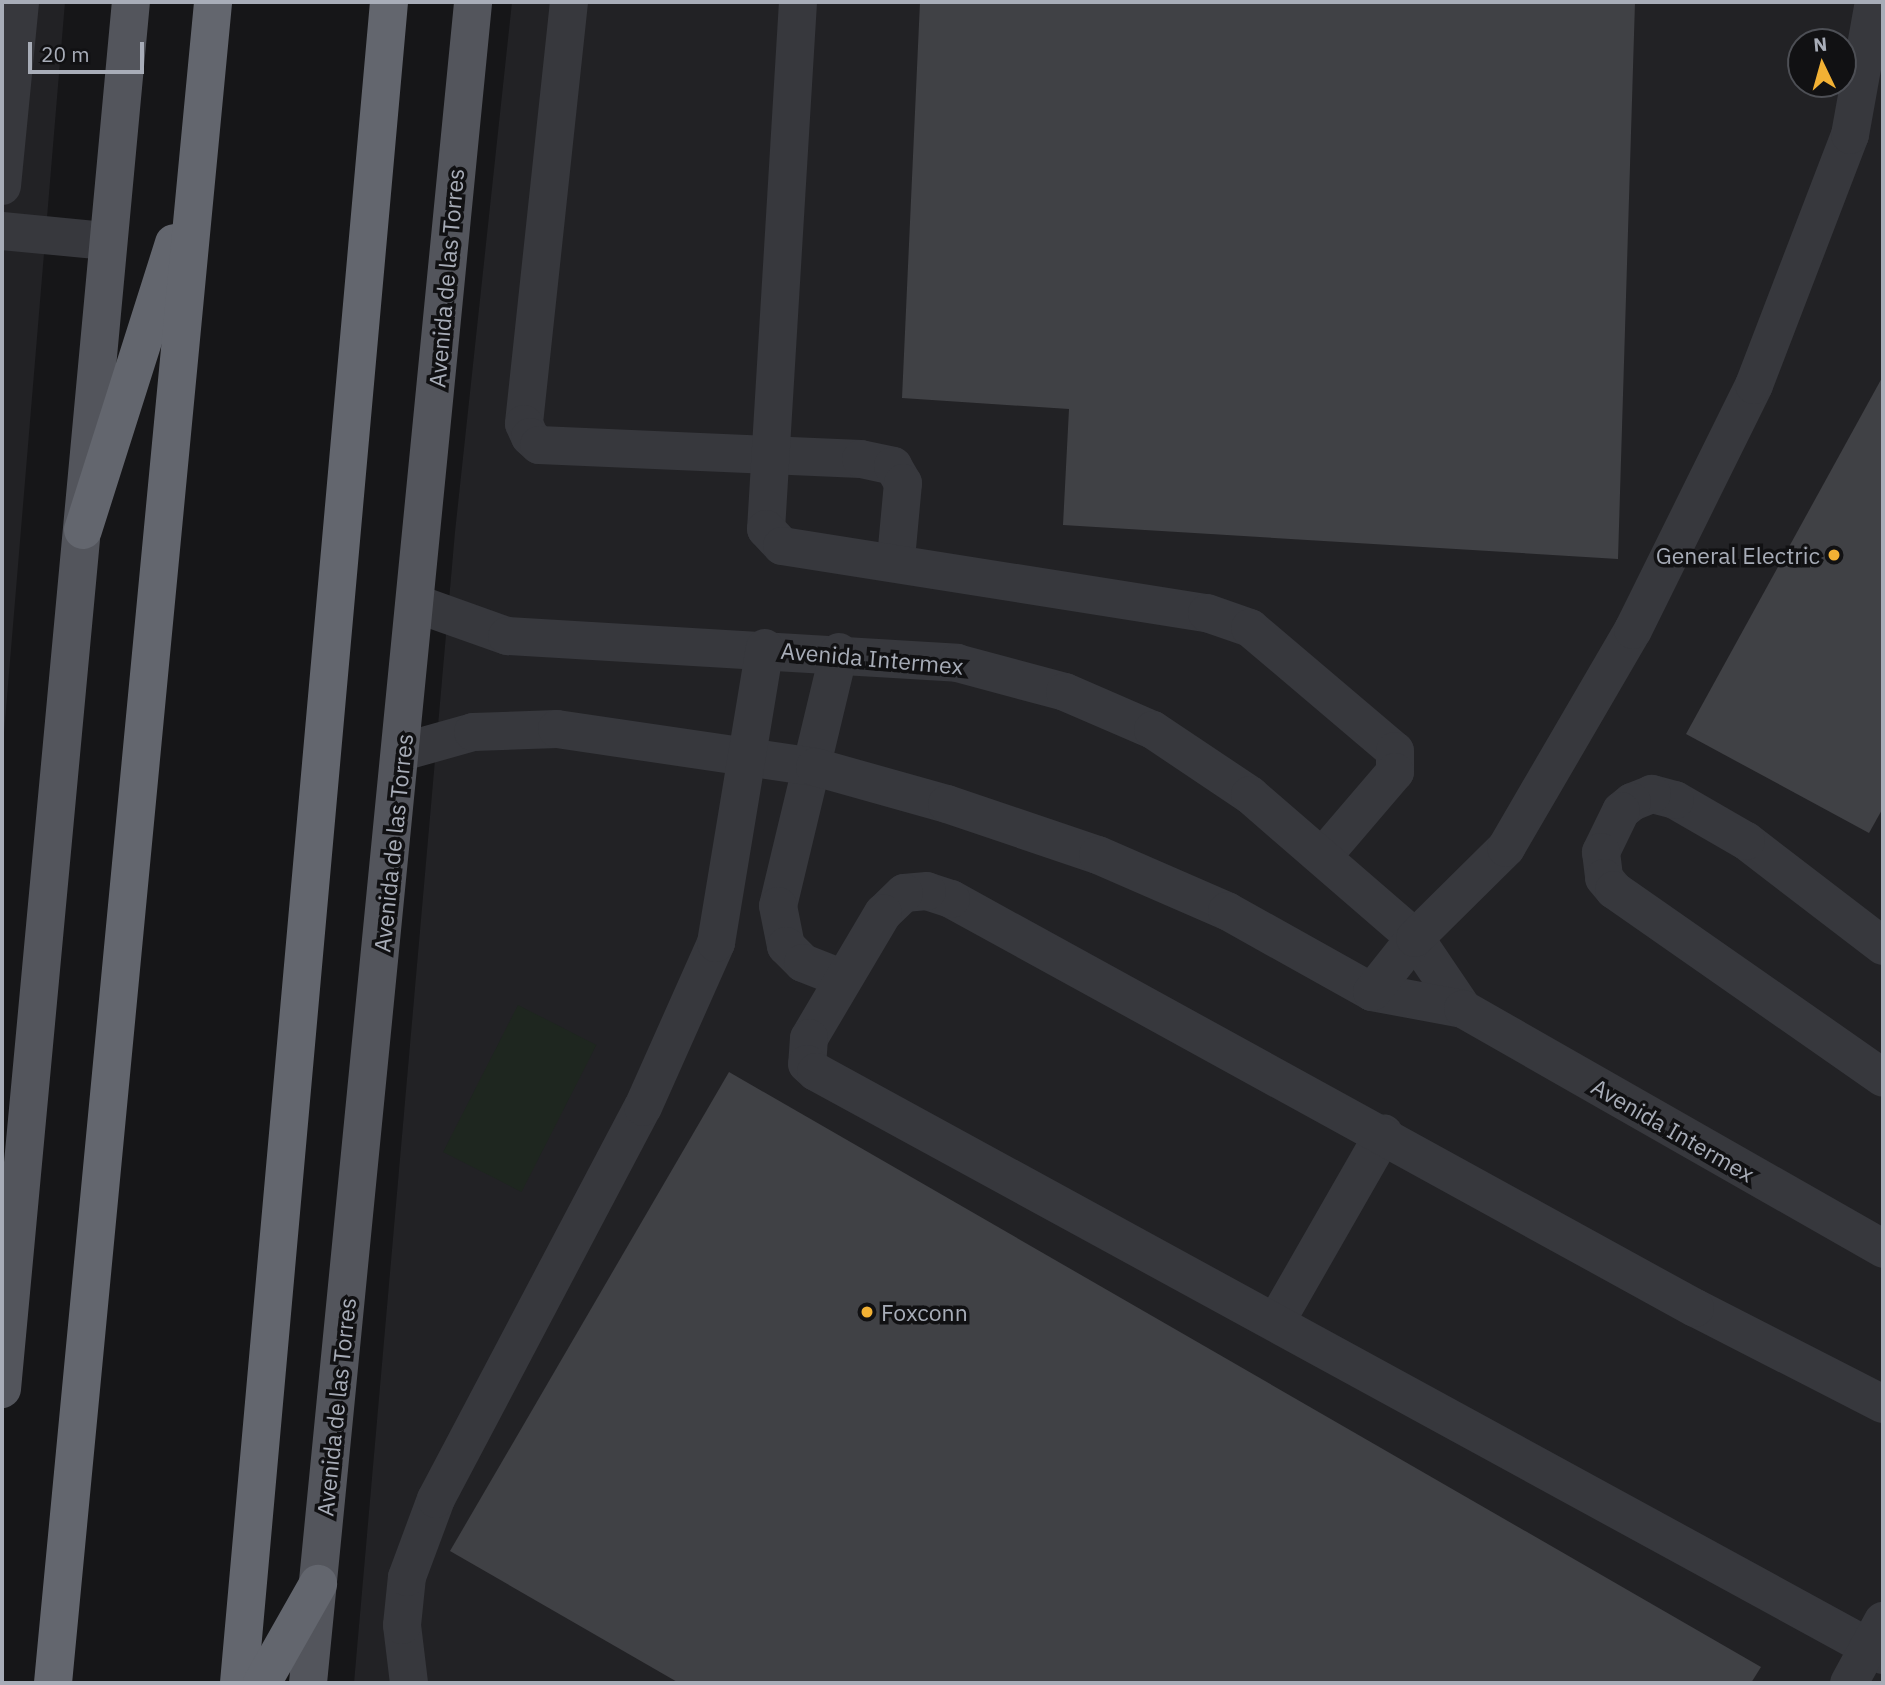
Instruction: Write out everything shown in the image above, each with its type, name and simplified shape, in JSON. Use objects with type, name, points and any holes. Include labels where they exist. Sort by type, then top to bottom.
[{"type":"highway","points":[[53,1683],[213,2]]},
{"type":"highway","points":[[239,1683],[388,2]]},
{"type":"highway","points":[[83,530],[197,171]]},
{"type":"highway","points":[[262,1683],[318,1584]]},
{"type":"main road","points":[[2,1389],[83,530],[105,241],[131,2]]},
{"type":"main road","name":"Avenida de las Torres","points":[[308,1683],[417,604],[473,2]]},
{"type":"street","points":[[2,186],[20,2]]},
{"type":"street","points":[[569,2],[524,424],[539,445],[767,455],[893,466],[903,484],[896,559]]},
{"type":"street","points":[[798,2],[767,455],[765,529],[782,546],[896,559],[1029,588],[1207,613],[1279,648],[1387,738],[1398,762],[1323,856]]},
{"type":"street","points":[[1373,992],[1415,938],[1506,848],[1545,791],[1754,385],[1850,135],[1874,2]]},
{"type":"street","points":[[2,231],[105,241]]},
{"type":"street","name":"Avenida Intermex","points":[[417,604],[507,636],[655,648],[765,648],[839,652],[957,663],[1065,692],[1153,730],[1250,795],[1415,938],[1463,1009]]},
{"type":"street","points":[[408,1683],[402,1625],[407,1577],[431,1512],[682,1028],[716,943],[765,648]]},
{"type":"street","points":[[839,652],[815,767],[778,906],[780,928],[786,946],[803,963],[841,978]]},
{"type":"street","name":"Avenida Intermex","points":[[402,752],[512,727],[749,757],[815,767],[1098,855],[1227,911],[1373,992],[1463,1009],[1883,1249]]},
{"type":"street","points":[[1883,946],[1746,841],[1675,800],[1652,794],[1632,802],[1621,811],[1601,852],[1604,878],[1614,890],[1883,1078]]},
{"type":"street","points":[[1849,1683],[1878,1641],[816,1072],[807,1064],[809,1038],[841,978],[884,913],[904,893],[927,891],[1384,1133],[1695,1308],[1883,1404]]},
{"type":"street","points":[[1277,1321],[1384,1133]]},
{"type":"shaded area","points":[[2,2],[65,2],[2,757]]},
{"type":"shaded area","points":[[512,2],[1883,2],[1883,1683],[354,1683],[455,532]]},
{"type":"shaded area","points":[[518,1005],[596,1045],[522,1192],[443,1152]]},
{"type":"building","points":[[920,2],[1635,2],[1618,559],[1063,525],[1069,409],[902,398]]},
{"type":"building","name":"General Electric","points":[[1883,376],[1883,808],[1869,833],[1686,734]]},
{"type":"building","name":"Foxconn","points":[[729,1072],[1761,1667],[1751,1683],[679,1683],[450,1551]]},
{"type":"place","name":"General Electric","points":[[1834,555]]},
{"type":"place","name":"Foxconn","points":[[867,1312]]}]
